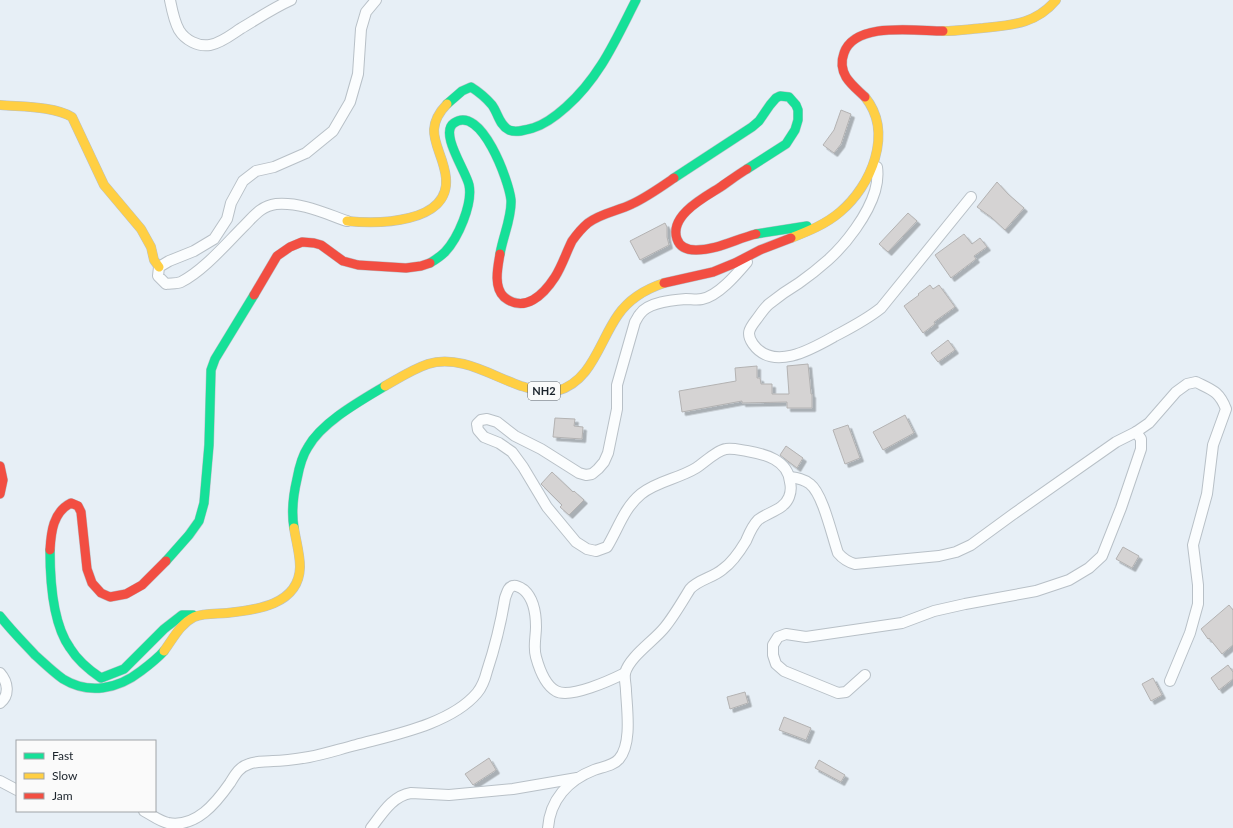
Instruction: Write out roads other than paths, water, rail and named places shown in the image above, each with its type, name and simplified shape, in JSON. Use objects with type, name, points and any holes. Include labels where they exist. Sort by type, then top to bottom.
[{"type":"main road","points":[[347,221],[380,223],[400,221],[426,211],[440,201],[446,190],[446,178],[433,133],[433,124],[440,110],[465,88],[471,87],[492,105],[506,129],[513,131],[525,130],[541,126],[549,122],[582,92],[595,75],[606,58],[636,0]]},
{"type":"main road","name":"NH2","points":[[0,616],[32,652],[64,680],[76,686],[89,689],[103,689],[117,686],[136,676],[162,654],[178,631],[187,622],[202,614],[251,610],[261,608],[278,601],[292,592],[300,576],[299,560],[292,519],[292,497],[300,464],[308,445],[317,434],[335,419],[356,404],[427,363],[440,361],[452,361],[468,365],[509,383],[535,390],[552,392],[567,388],[581,377],[592,362],[605,335],[617,316],[627,304],[643,292],[683,278],[716,271],[742,260],[758,250],[826,223],[844,209],[859,192],[868,178],[873,164],[879,135],[875,115],[869,102],[851,83],[844,73],[844,50],[856,39],[869,33],[884,30],[913,29],[940,31],[1018,24],[1038,16],[1051,7],[1056,0]]},
{"type":"main road","points":[[202,614],[182,615],[164,629],[124,669],[101,678],[90,670],[72,652],[64,639],[55,611],[49,559],[54,524],[59,513],[65,506],[71,503],[78,506],[81,512],[87,569],[92,583],[101,592],[110,597],[126,594],[142,585],[173,554],[199,521],[204,503],[209,445],[209,396],[212,370],[215,359],[277,256],[302,242],[315,242],[347,263],[378,267],[405,268],[425,265],[444,253],[456,236],[465,214],[470,195],[469,184],[452,146],[449,134],[449,127],[454,123],[462,119],[469,120],[477,125],[486,137],[505,176],[511,202],[509,219],[502,243],[497,284],[502,295],[513,303],[525,304],[538,298],[554,278],[569,246],[576,235],[588,223],[607,212],[633,204],[740,136],[759,121],[772,102],[778,97],[786,96],[792,99],[798,107],[799,119],[795,131],[786,144],[705,197],[688,210],[679,219],[675,229],[677,240],[682,247],[692,250],[703,250],[755,234],[826,223]]},
{"type":"main road","points":[[0,104],[52,110],[65,113],[72,117],[104,185],[141,229],[151,247],[154,260],[159,267]]},
{"type":"main road","points":[[0,466],[2,470],[3,487],[0,494]]},
{"type":"street","points":[[170,0],[174,19],[179,31],[189,41],[198,45],[208,45],[218,42],[278,5],[291,0]]},
{"type":"street","points":[[347,221],[311,208],[292,204],[274,204],[258,210],[213,257],[193,274],[179,283],[166,284],[158,276],[159,267],[169,261],[194,251],[214,239],[227,219],[231,203],[243,181],[256,171],[274,167],[306,153],[333,131],[350,102],[358,74],[361,29],[366,12],[376,0]]},
{"type":"street","points":[[877,149],[878,170],[876,190],[864,217],[829,259],[769,304],[753,324],[748,333],[749,338],[756,347],[768,356],[782,357],[796,355],[810,350],[867,319],[881,308],[971,197]]},
{"type":"street","points":[[548,828],[554,803],[564,790],[577,778],[619,760],[624,749],[627,736],[625,673],[630,664],[666,626],[687,593],[695,584],[721,571],[729,565],[751,529],[758,521],[784,504],[789,497],[791,487],[790,477],[781,464],[772,458],[760,453],[735,449],[724,449],[690,472],[656,485],[641,494],[629,507],[606,547],[596,551],[587,549],[576,542],[547,507],[524,467],[512,452],[499,443],[484,437],[478,430],[477,424],[481,420],[487,419],[496,422],[515,436],[541,449],[579,473],[586,475],[592,474],[604,462],[608,453],[617,409],[617,385],[635,322],[640,313],[647,307],[667,301],[702,299],[712,295],[720,290],[737,274],[758,250]]},
{"type":"street","points":[[790,477],[803,479],[818,493],[838,553],[848,562],[855,564],[939,556],[956,552],[971,545],[1116,442],[1136,432],[1149,423],[1176,392],[1188,384],[1196,382],[1216,392],[1222,399],[1226,409],[1213,445],[1207,494],[1193,545],[1198,585],[1198,604],[1190,633],[1170,681]]},
{"type":"street","points":[[865,675],[846,692],[838,693],[784,671],[776,664],[772,645],[778,637],[786,634],[806,637],[902,623],[934,611],[1036,591],[1068,580],[1089,568],[1102,556],[1121,508],[1141,449],[1141,439],[1136,432]]},
{"type":"street","points":[[146,812],[169,823],[179,824],[190,822],[211,808],[239,769],[246,764],[252,762],[289,760],[308,757],[370,741],[432,723],[459,708],[478,693],[483,684],[492,656],[505,598],[508,589],[515,585],[525,591],[531,599],[536,626],[535,655],[543,675],[556,691],[567,693],[581,690],[598,685],[625,673]]},
{"type":"street","points":[[0,673],[7,686],[7,694],[0,704]]},
{"type":"street","points":[[371,828],[393,801],[405,794],[418,793],[449,796],[513,789],[577,778]]},
{"type":"street","points":[[0,781],[16,789]]}]
